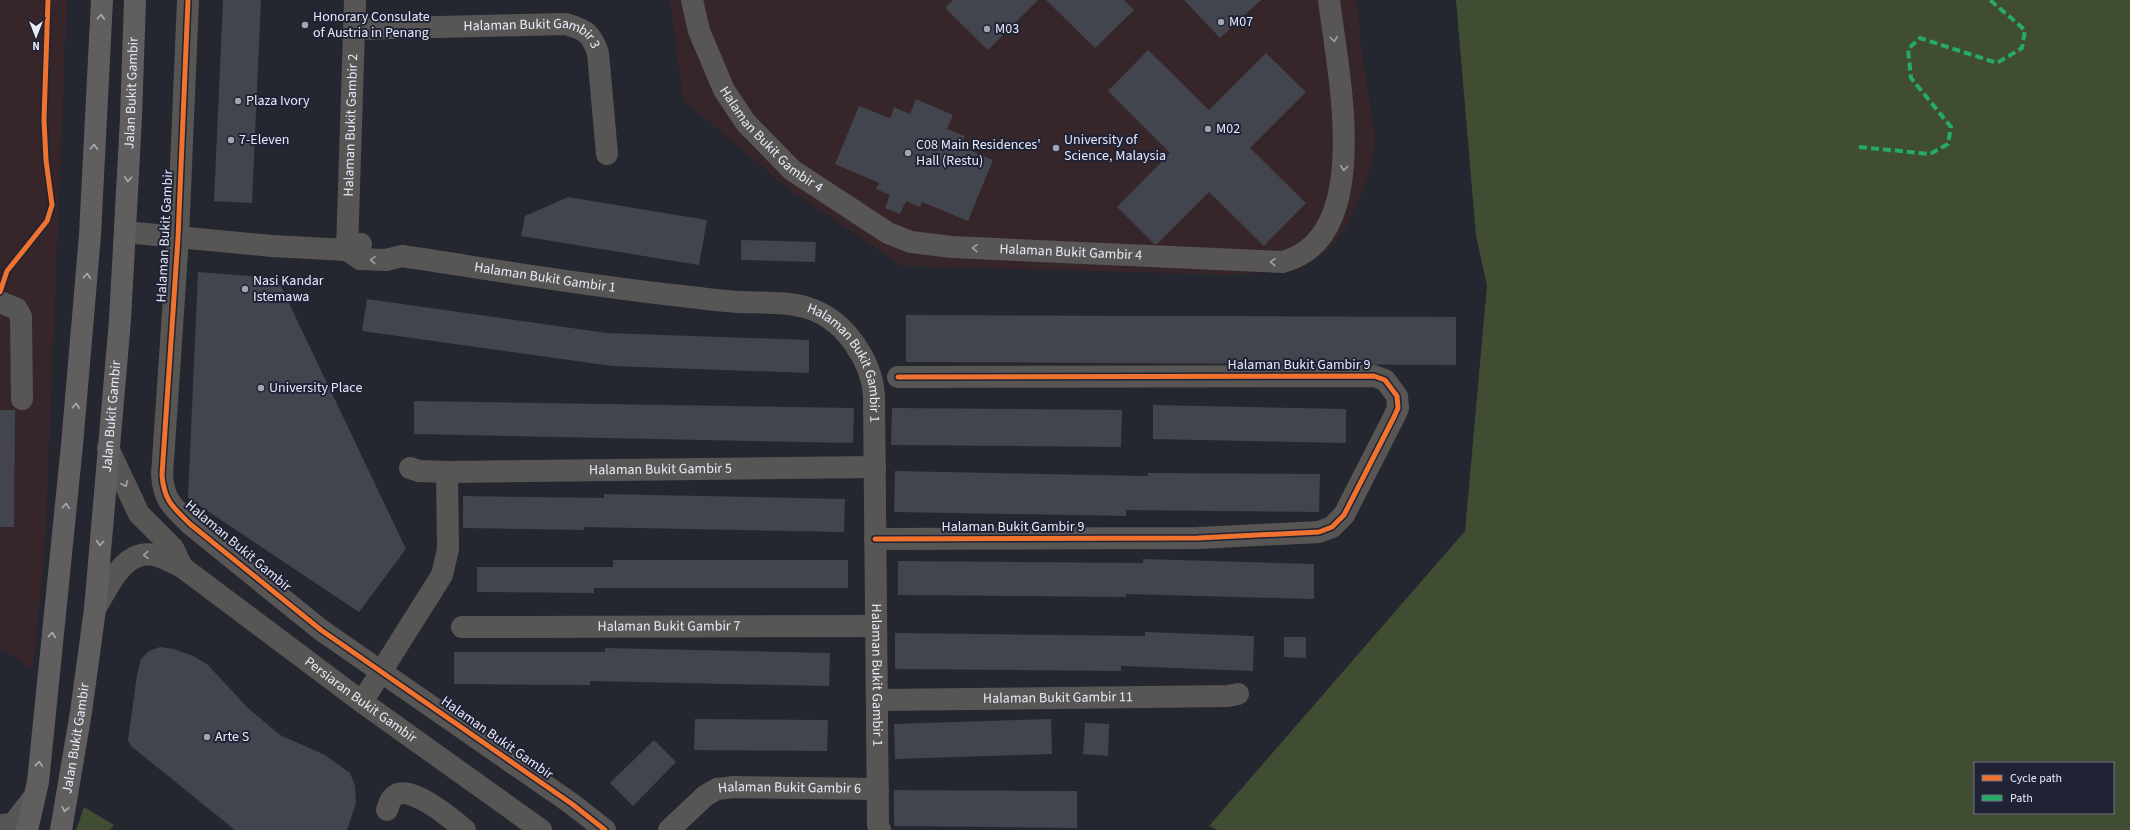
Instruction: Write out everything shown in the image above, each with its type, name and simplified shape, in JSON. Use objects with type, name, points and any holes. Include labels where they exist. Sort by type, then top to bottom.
[{"type":"main road","points":[[28,830],[38,782],[72,445],[90,235],[102,0]]},
{"type":"main road","name":"Jalan Bukit Gambir","points":[[61,830],[81,712],[95,609],[120,320],[131,118],[135,0]]},
{"type":"street","name":"Halaman Bukit Gambir","points":[[188,0],[178,238],[162,475],[164,491],[173,508],[190,524],[253,577],[321,630],[572,804],[605,830]]},
{"type":"street","name":"Halaman Bukit Gambir 2","points":[[347,250],[355,0]]},
{"type":"street","name":"Halaman Bukit Gambir 4","points":[[692,0],[699,31],[724,90],[746,123],[792,170],[888,233],[911,242],[952,247],[1282,262],[1292,260],[1308,252],[1320,238],[1329,224],[1337,203],[1342,181],[1344,164],[1343,117],[1329,0]]},
{"type":"street","name":"Halaman Bukit Gambir 3","points":[[355,29],[566,24],[583,29],[593,39],[598,53],[607,154]]},
{"type":"street","name":"Halaman Bukit Gambir 1","points":[[124,232],[272,246],[347,250],[360,259],[386,260],[402,256],[664,294],[723,301],[783,303],[812,309],[832,320],[851,340],[866,362],[874,388],[878,825],[880,830]]},
{"type":"street","points":[[0,302],[17,309],[21,317],[22,399]]},
{"type":"street","name":"Halaman Bukit Gambir 9","points":[[875,539],[1198,538],[1319,532],[1332,527],[1344,515],[1398,408],[1397,396],[1392,388],[1385,380],[1374,376],[898,377]]},
{"type":"street","name":"Persiaran Bukit Gambir","points":[[108,448],[139,514],[173,548],[182,567]]},
{"type":"street","name":"Halaman Bukit Gambir 5","points":[[410,468],[419,471],[447,472],[875,467]]},
{"type":"street","points":[[362,702],[442,575],[448,550],[447,472]]},
{"type":"street","name":"Persiaran Bukit Gambir","points":[[95,609],[116,574],[133,558],[146,554],[156,555],[182,567],[362,702],[541,830]]},
{"type":"street","name":"Halaman Bukit Gambir 7","points":[[462,627],[876,626]]},
{"type":"street","name":"Halaman Bukit Gambir 11","points":[[877,700],[1067,700],[1228,696],[1238,694]]},
{"type":"street","name":"Halaman Bukit Gambir 6","points":[[669,830],[705,796],[717,789],[734,787],[878,788]]},
{"type":"street","points":[[387,810],[393,797],[397,794],[408,794],[433,806],[465,830]]},
{"type":"street","points":[[0,825],[13,824],[34,797]]},
{"type":"shaded area","points":[[0,0],[67,0],[45,548],[33,669],[0,648]]},
{"type":"shaded area","name":"University of Science, Malaysia","points":[[670,0],[1357,0],[1362,53],[1375,135],[1373,161],[1363,192],[1345,229],[1330,249],[1300,269],[1234,275],[902,266],[787,188],[683,100]]},
{"type":"green space","points":[[1456,0],[2130,0],[2130,830],[1218,830],[1209,826],[1465,531],[1487,285],[1476,236]]},
{"type":"green space","points":[[84,807],[114,825],[110,830],[76,830]]},
{"type":"building","name":"Plaza Ivory","points":[[223,0],[261,0],[252,203],[214,201]]},
{"type":"building","name":"M03","points":[[953,0],[1038,0],[988,50],[945,8]]},
{"type":"building","name":"M03","points":[[1046,0],[1124,0],[1134,10],[1095,48]]},
{"type":"building","name":"M07","points":[[1184,0],[1261,0],[1220,38]]},
{"type":"building","name":"M02","points":[[1148,50],[1209,110],[1266,53],[1306,92],[1250,148],[1306,203],[1264,246],[1209,192],[1157,244],[1154,244],[1117,207],[1170,153],[1108,91]]},
{"type":"building","name":"C08 Main Residences' Hall (Restu)","points":[[916,99],[953,115],[947,129],[965,136],[960,146],[993,160],[968,221],[922,202],[920,207],[906,201],[900,214],[885,208],[890,195],[876,189],[879,183],[835,164],[859,106],[890,118],[894,107],[910,114]]},
{"type":"building","points":[[568,197],[707,220],[699,265],[521,236],[525,216]]},
{"type":"building","points":[[741,240],[816,242],[815,262],[741,260]]},
{"type":"building","name":"University Place","points":[[198,272],[277,278],[406,549],[359,612],[188,498]]},
{"type":"building","points":[[367,299],[607,333],[809,340],[809,373],[612,366],[362,331]]},
{"type":"building","points":[[906,315],[1456,317],[1456,365],[906,362]]},
{"type":"building","points":[[414,401],[854,408],[853,443],[414,434]]},
{"type":"building","points":[[1153,405],[1346,409],[1346,443],[1153,439]]},
{"type":"building","points":[[892,408],[1122,410],[1121,447],[891,445]]},
{"type":"building","points":[[0,410],[15,410],[14,527],[0,527]]},
{"type":"building","points":[[895,471],[1148,476],[1148,473],[1320,474],[1319,512],[1126,510],[1126,516],[894,512]]},
{"type":"building","points":[[604,494],[845,499],[844,532],[584,527],[584,530],[463,528],[463,496],[604,498]]},
{"type":"building","points":[[1143,559],[1314,564],[1314,599],[1126,594],[1126,597],[898,595],[898,561],[1143,563]]},
{"type":"building","points":[[613,560],[848,560],[848,588],[594,588],[594,593],[477,592],[477,567],[613,567]]},
{"type":"building","points":[[1145,632],[1254,636],[1253,671],[1121,666],[1121,671],[895,669],[895,633],[1145,636]]},
{"type":"building","points":[[1284,637],[1306,637],[1306,658],[1284,657]]},
{"type":"building","name":"Arte S","points":[[160,647],[174,649],[193,656],[207,664],[248,708],[280,735],[325,755],[350,773],[355,786],[356,803],[347,830],[235,830],[131,746],[128,740],[137,675],[141,659],[149,651]]},
{"type":"building","points":[[605,648],[830,653],[829,686],[590,681],[590,685],[454,684],[454,652],[605,652]]},
{"type":"building","points":[[695,719],[828,720],[827,751],[694,750]]},
{"type":"building","points":[[1051,719],[1052,754],[895,759],[894,724]]},
{"type":"building","points":[[1085,723],[1109,724],[1108,756],[1083,754]]},
{"type":"building","points":[[654,740],[676,762],[633,806],[610,783]]},
{"type":"building","points":[[894,790],[1077,791],[1077,828],[894,826]]},
{"type":"marked path","points":[[1859,147],[1930,154],[1948,144],[1951,127],[1911,78],[1908,49],[1920,38],[1997,63],[2022,48],[2025,30],[1990,0]]},
{"type":"cycle path","points":[[0,292],[7,271],[47,221],[52,205],[46,160],[44,120],[48,0]]},
{"type":"cycle path","points":[[188,0],[178,238],[162,475],[163,484],[170,503],[190,524],[321,630],[572,804],[605,830]]},
{"type":"cycle path","points":[[875,539],[1198,538],[1319,532],[1332,527],[1344,515],[1398,408],[1397,396],[1385,380],[1374,376],[898,377]]},
{"type":"place","name":"M07","points":[[1221,22]]},
{"type":"place","name":"Honorary Consulate of Austria in Penang","points":[[305,25]]},
{"type":"place","name":"M03","points":[[987,29]]},
{"type":"place","name":"Plaza Ivory","points":[[238,101]]},
{"type":"place","name":"M02","points":[[1208,129]]},
{"type":"place","name":"7-Eleven","points":[[231,140]]},
{"type":"place","name":"University of Science, Malaysia","points":[[1056,148]]},
{"type":"place","name":"C08 Main Residences' Hall (Restu)","points":[[908,153]]},
{"type":"place","name":"Nasi Kandar Istemawa","points":[[245,289]]},
{"type":"place","name":"University Place","points":[[261,388]]},
{"type":"place","name":"Arte S","points":[[207,737]]}]
